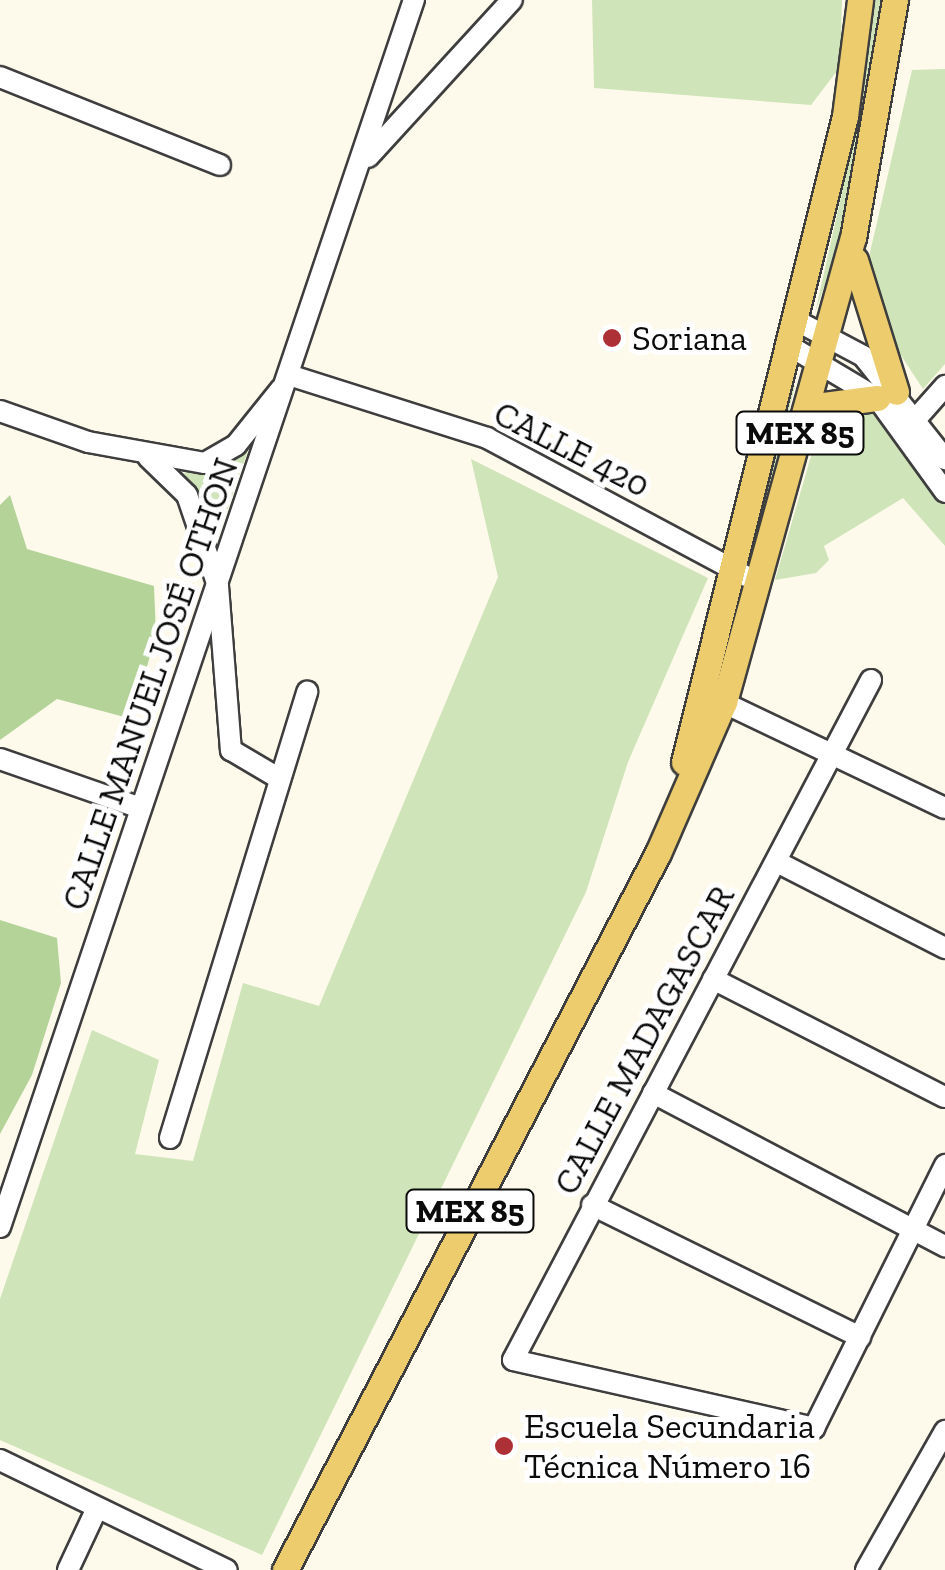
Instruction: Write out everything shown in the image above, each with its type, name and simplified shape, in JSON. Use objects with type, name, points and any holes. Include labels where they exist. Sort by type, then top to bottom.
[{"type":"main road","name":"MEX 85","points":[[714,698],[733,569],[845,116],[860,0]]},
{"type":"main road","name":"MEX 85","points":[[284,1570],[658,853],[756,584],[800,432],[853,238],[895,0]]},
{"type":"main road","points":[[800,432],[816,406],[887,395],[857,290],[853,238]]},
{"type":"street","name":"CALLE MANUEL JOSÉ OTHON","points":[[0,1227],[292,376],[414,0]]},
{"type":"street","points":[[363,162],[512,0]]},
{"type":"street","points":[[0,77],[220,165]]},
{"type":"street","points":[[792,333],[823,347],[887,395],[945,459]]},
{"type":"street","points":[[0,411],[148,456],[205,463],[220,454],[292,376]]},
{"type":"street","name":"CALLE 420","points":[[292,376],[487,438],[756,584]]},
{"type":"street","points":[[914,421],[945,386]]},
{"type":"street","points":[[887,395],[945,492]]},
{"type":"street","points":[[148,456],[187,495],[218,586],[231,750],[280,779]]},
{"type":"street","name":"CALLE MADAGASCAR","points":[[860,1336],[814,1428],[512,1360],[871,680]]},
{"type":"street","points":[[170,1138],[307,692]]},
{"type":"street","points":[[714,698],[945,808]]},
{"type":"street","points":[[0,759],[142,808]]},
{"type":"street","points":[[776,862],[945,948]]},
{"type":"street","points":[[713,979],[945,1097]]},
{"type":"street","points":[[653,1093],[915,1222],[945,1246]]},
{"type":"street","points":[[592,1204],[860,1336],[945,1165]]},
{"type":"street","points":[[866,1570],[945,1432]]},
{"type":"street","points":[[0,1460],[227,1570]]},
{"type":"street","points":[[68,1570],[97,1508]]},
{"type":"green space","points":[[592,0],[842,0],[840,67],[811,105],[594,88]]},
{"type":"green space","points":[[872,0],[884,0],[850,212],[815,313],[856,130]]},
{"type":"green space","points":[[945,69],[945,364],[923,389],[887,334],[866,270],[912,70]]},
{"type":"green space","points":[[791,385],[795,386],[760,526],[756,525]]},
{"type":"green space","points":[[875,404],[945,504],[945,546],[903,498],[824,546],[829,560],[816,573],[775,580],[818,432],[828,415]]},
{"type":"green space","points":[[249,448],[230,502],[218,538],[184,473]]},
{"type":"green space","points":[[471,459],[708,578],[628,762],[586,892],[262,1555],[0,1440],[0,1299],[92,1030],[159,1060],[135,1154],[193,1161],[243,983],[319,1006],[498,577]]},
{"type":"green space","points":[[10,495],[27,549],[154,586],[156,635],[132,719],[57,699],[0,740],[0,505]]},
{"type":"green space","points":[[0,920],[57,938],[61,983],[32,1075],[0,1134]]},
{"type":"place","name":"Soriana","points":[[612,338]]},
{"type":"place","name":"Escuela Secundaria Técnica Número 16","points":[[504,1446]]}]
